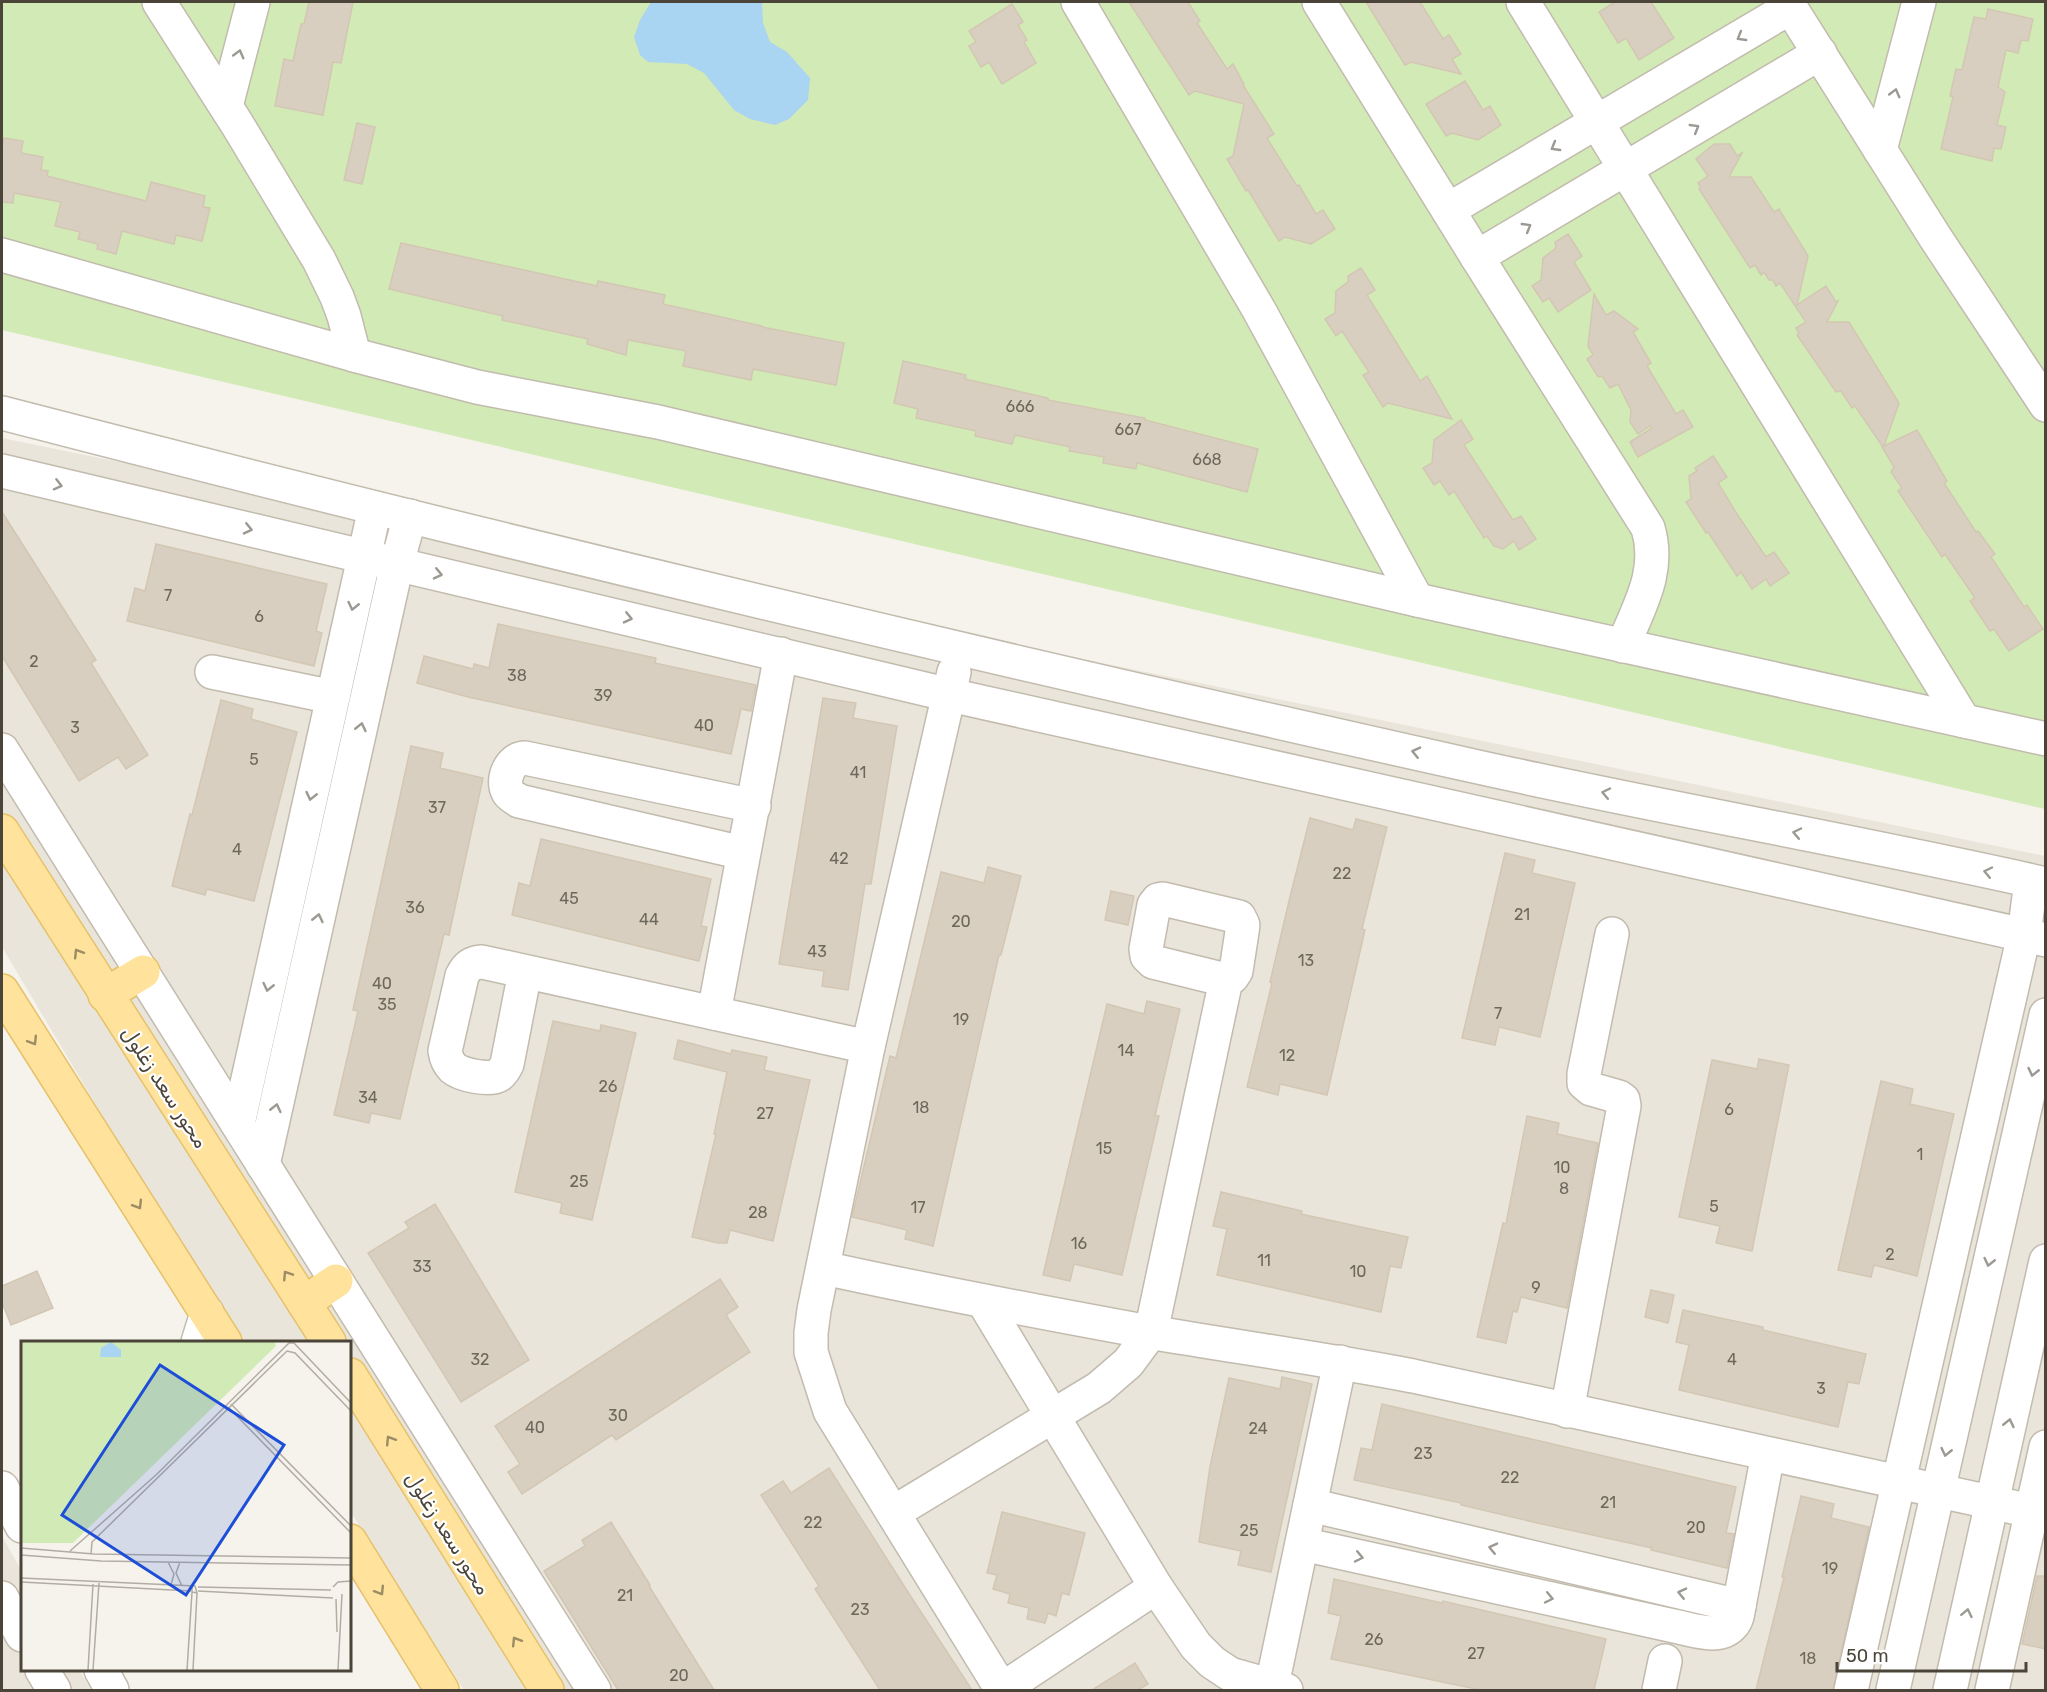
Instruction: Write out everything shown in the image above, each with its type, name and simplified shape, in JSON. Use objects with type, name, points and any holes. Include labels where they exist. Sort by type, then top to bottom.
[{"type":"main road","name":"محور سعد زغلول","points":[[2,831],[328,1341]]},
{"type":"main road","points":[[105,995],[143,972]]},
{"type":"main road","points":[[2,991],[202,1328],[223,1341]]},
{"type":"main road","points":[[304,1303],[336,1281]]},
{"type":"main road","name":"محور سعد زغلول","points":[[351,1377],[547,1690]]},
{"type":"main road","points":[[351,1543],[442,1690]]},
{"type":"street","points":[[159,2],[226,106],[329,279],[344,316],[354,355]]},
{"type":"street","points":[[226,106],[253,2]]},
{"type":"street","points":[[1078,2],[1259,310],[1417,600]]},
{"type":"street","points":[[1319,2],[1647,528],[1652,542],[1651,574],[1623,646]]},
{"type":"street","points":[[1523,2],[1964,721]]},
{"type":"street","points":[[1880,150],[1919,2]]},
{"type":"street","points":[[1448,210],[1789,4],[1880,150],[2046,405]]},
{"type":"street","points":[[1477,257],[1820,54]]},
{"type":"street","points":[[2,255],[354,355],[477,387],[658,422],[1417,600],[2046,739]]},
{"type":"street","points":[[2,413],[375,508],[959,650],[1480,767],[2038,883],[2035,938],[1900,1482],[1851,1690]]},
{"type":"street","points":[[2,471],[950,694],[2035,938]]},
{"type":"street","points":[[238,1124],[375,508]]},
{"type":"street","points":[[263,1165],[397,564],[410,516]]},
{"type":"street","points":[[959,650],[868,1047],[814,1310],[811,1352],[830,1411],[1001,1690],[1156,1587]]},
{"type":"street","points":[[714,1013],[781,654]]},
{"type":"street","points":[[212,672],[333,697]]},
{"type":"street","points":[[2,750],[594,1690]]},
{"type":"street","points":[[743,853],[519,801],[508,793],[505,785],[509,767],[519,758],[754,806]]},
{"type":"street","points":[[613,823],[622,778]]},
{"type":"street","points":[[1567,1411],[1624,1106],[1623,1100],[1619,1097],[1591,1089],[1584,1083],[1612,934]]},
{"type":"street","points":[[525,972],[868,1047]]},
{"type":"street","points":[[893,1513],[1114,1376],[1134,1356],[1151,1332],[1226,980]]},
{"type":"street","points":[[1893,1690],[2046,1015]]},
{"type":"street","points":[[1950,1690],[2046,1261]]},
{"type":"street","points":[[824,1268],[983,1301],[1151,1332],[1340,1362],[1992,1502],[2034,1532]]},
{"type":"street","points":[[983,1301],[1156,1587],[1196,1646],[1212,1662],[1230,1674],[1276,1689],[1302,1544],[1340,1362]]},
{"type":"street","points":[[1992,1690],[2034,1532],[2046,1447]]},
{"type":"street","points":[[1302,1544],[1717,1633],[1735,1624],[1768,1454]]},
{"type":"street","points":[[21,1483],[2,1487],[21,1524]]},
{"type":"street","points":[[1310,1505],[1739,1606]]},
{"type":"street","points":[[2,1598],[21,1633]]},
{"type":"street","points":[[43,1671],[54,1690]]},
{"type":"street","points":[[102,1671],[112,1690]]},
{"type":"shaded area","points":[[2,438],[2045,856],[2045,1690],[464,1690],[351,1513],[351,1341],[242,1341],[162,1216],[2,947]]},
{"type":"shaded area","points":[[2,1536],[21,1570],[21,1671],[80,1671],[91,1690],[2,1690]]},
{"type":"green space","points":[[2,2],[2045,2],[2045,809],[2,330]]},
{"type":"water","points":[[651,2],[762,2],[763,23],[770,42],[787,52],[810,78],[808,100],[789,119],[775,125],[750,119],[734,110],[704,73],[687,64],[648,62],[640,55],[634,37],[640,20]]},
{"type":"building","points":[[309,2],[353,2],[341,63],[333,62],[323,115],[275,106],[284,59],[293,61],[301,24],[304,24]]},
{"type":"building","points":[[1129,2],[1188,2],[1200,21],[1197,23],[1227,69],[1233,64],[1243,85],[1274,134],[1267,138],[1297,186],[1299,185],[1316,214],[1323,210],[1335,229],[1311,244],[1285,237],[1279,241],[1227,159],[1233,156],[1244,104],[1195,91],[1189,95]]},
{"type":"building","points":[[1366,2],[1420,2],[1443,39],[1449,35],[1461,54],[1452,59],[1461,74],[1411,62],[1405,65]]},
{"type":"building","points":[[1615,2],[1651,2],[1674,38],[1639,60],[1626,38],[1618,43],[1599,12]]},
{"type":"building","points":[[1012,4],[1023,22],[1018,25],[1027,40],[1024,42],[1036,63],[1002,84],[989,62],[981,67],[969,46],[976,42],[969,31]]},
{"type":"building","points":[[1988,9],[2033,19],[2028,41],[2021,40],[2018,53],[2006,50],[1998,87],[2005,92],[1997,125],[2006,127],[2001,149],[1994,148],[1992,161],[1941,149],[1953,97],[1950,96],[1956,69],[1962,70],[1974,17],[1986,19]]},
{"type":"building","points":[[1465,81],[1483,110],[1490,106],[1501,125],[1478,140],[1452,133],[1446,136],[1426,104]]},
{"type":"building","points":[[357,123],[375,127],[362,184],[344,180]]},
{"type":"building","points":[[4,138],[23,141],[21,153],[43,157],[41,170],[48,171],[47,176],[146,201],[151,182],[205,196],[203,207],[210,208],[202,241],[176,235],[174,244],[122,231],[116,254],[97,249],[98,244],[78,239],[80,232],[55,226],[61,202],[14,193],[13,203],[2,202]]},
{"type":"building","points":[[1714,144],[1730,144],[1737,156],[1742,153],[1729,177],[1751,177],[1774,212],[1779,209],[1808,256],[1797,305],[1826,286],[1836,302],[1838,301],[1827,322],[1849,322],[1899,403],[1884,446],[1917,430],[1947,481],[1944,483],[1976,532],[1978,531],[1995,554],[1991,557],[2024,607],[2027,605],[2043,629],[2009,651],[1994,629],[1990,631],[1970,601],[1975,598],[1945,554],[1942,557],[1898,491],[1902,488],[1891,472],[1894,467],[1883,447],[1855,406],[1852,408],[1841,391],[1836,392],[1797,335],[1799,333],[1796,328],[1806,322],[1780,283],[1776,286],[1764,272],[1761,275],[1755,265],[1750,268],[1699,189],[1701,188],[1698,183],[1708,176],[1696,159]]},
{"type":"building","points":[[1568,234],[1582,256],[1574,262],[1591,290],[1558,312],[1549,298],[1543,302],[1532,286],[1541,280],[1543,258],[1556,248],[1555,242]]},
{"type":"building","points":[[401,243],[597,286],[598,281],[665,295],[663,304],[844,343],[836,385],[753,369],[751,380],[683,366],[686,351],[628,340],[626,355],[587,344],[588,339],[502,320],[503,316],[389,289]]},
{"type":"building","points":[[1361,268],[1375,290],[1367,295],[1420,381],[1427,376],[1452,419],[1388,403],[1383,407],[1363,375],[1369,372],[1342,331],[1336,336],[1325,319],[1335,313],[1336,291],[1348,282],[1348,276]]},
{"type":"building","points":[[1594,294],[1606,315],[1614,311],[1638,329],[1633,332],[1651,363],[1647,366],[1676,414],[1683,410],[1693,427],[1638,457],[1630,442],[1652,428],[1650,426],[1638,434],[1630,422],[1631,410],[1618,384],[1610,388],[1602,376],[1598,377],[1587,359],[1593,355],[1588,346]]},
{"type":"building","points":[[903,361],[966,375],[965,379],[1048,398],[1048,400],[1145,418],[1145,420],[1258,449],[1247,492],[1137,463],[1136,469],[1103,463],[1104,457],[1069,451],[1070,447],[1015,435],[1012,444],[975,436],[976,431],[916,418],[918,409],[894,403]]},
{"type":"building","points":[[1461,420],[1473,439],[1464,445],[1513,520],[1521,516],[1536,539],[1519,550],[1514,541],[1503,549],[1494,546],[1487,536],[1484,538],[1454,491],[1449,495],[1440,481],[1434,485],[1423,468],[1432,463],[1434,440]]},
{"type":"building","points":[[1713,456],[1727,477],[1718,483],[1737,514],[1766,557],[1774,552],[1789,573],[1770,586],[1766,579],[1752,589],[1741,572],[1737,576],[1686,502],[1691,499],[1689,476],[1697,471],[1695,468]]},
{"type":"building","points":[[2,512],[96,660],[91,663],[148,755],[126,769],[118,757],[79,781],[2,656]]},
{"type":"building","points":[[156,544],[327,584],[316,631],[322,633],[314,666],[127,621],[135,588],[145,591]]},
{"type":"building","points":[[498,624],[656,658],[655,663],[756,685],[751,711],[741,709],[731,754],[468,697],[417,683],[424,656],[473,669],[474,664],[489,668]]},
{"type":"building","points":[[823,698],[856,703],[853,718],[897,726],[871,884],[865,884],[848,990],[822,986],[824,971],[779,964]]},
{"type":"building","points":[[221,700],[253,709],[251,719],[297,732],[254,901],[207,889],[205,895],[172,886]]},
{"type":"building","points":[[411,746],[443,753],[440,768],[483,778],[449,935],[444,934],[400,1119],[371,1113],[369,1123],[334,1115],[358,1011],[353,1010]]},
{"type":"building","points":[[1310,818],[1353,830],[1356,819],[1387,827],[1362,929],[1365,930],[1327,1095],[1280,1084],[1278,1095],[1247,1087]]},
{"type":"building","points":[[541,839],[711,879],[701,926],[707,927],[699,961],[512,915],[519,883],[530,886]]},
{"type":"building","points":[[1505,853],[1535,860],[1532,873],[1575,883],[1540,1037],[1499,1027],[1495,1045],[1462,1038]]},
{"type":"building","points":[[988,867],[1021,876],[1001,955],[999,955],[933,1246],[905,1239],[907,1230],[852,1217],[890,1056],[896,1058],[941,872],[984,883]]},
{"type":"building","points":[[1111,891],[1134,896],[1128,925],[1105,920]]},
{"type":"building","points":[[1147,1001],[1180,1009],[1155,1116],[1159,1116],[1122,1275],[1074,1264],[1070,1281],[1043,1275],[1107,1004],[1144,1014]]},
{"type":"building","points":[[553,1021],[600,1031],[601,1025],[636,1033],[592,1220],[560,1213],[562,1203],[515,1192]]},
{"type":"building","points":[[678,1040],[731,1054],[732,1050],[767,1057],[764,1070],[810,1080],[773,1241],[730,1230],[727,1243],[692,1237],[716,1134],[714,1134],[727,1072],[674,1059]]},
{"type":"building","points":[[1759,1059],[1789,1065],[1752,1251],[1716,1243],[1720,1226],[1679,1217],[1712,1060],[1757,1069]]},
{"type":"building","points":[[1881,1081],[1913,1089],[1910,1104],[1954,1114],[1917,1276],[1874,1265],[1871,1277],[1838,1270]]},
{"type":"building","points":[[1527,1116],[1559,1123],[1557,1134],[1598,1143],[1567,1308],[1521,1297],[1517,1312],[1513,1311],[1506,1343],[1477,1337],[1503,1223],[1506,1224]]},
{"type":"building","points":[[1221,1192],[1302,1211],[1301,1214],[1408,1237],[1401,1268],[1390,1266],[1381,1312],[1217,1275],[1227,1229],[1213,1226]]},
{"type":"building","points":[[435,1204],[529,1360],[461,1402],[368,1253],[409,1228],[405,1222]]},
{"type":"building","points":[[37,1271],[53,1308],[11,1325],[2,1302],[2,1286]]},
{"type":"building","points":[[720,1279],[738,1307],[726,1315],[750,1352],[616,1440],[612,1435],[522,1494],[508,1472],[520,1464],[495,1426]]},
{"type":"building","points":[[1651,1290],[1674,1295],[1668,1323],[1645,1317]]},
{"type":"building","points":[[1683,1310],[1763,1327],[1763,1330],[1866,1354],[1859,1384],[1848,1382],[1838,1427],[1679,1390],[1689,1345],[1676,1342]]},
{"type":"building","points":[[1282,1377],[1312,1384],[1271,1572],[1238,1565],[1241,1551],[1199,1542],[1210,1467],[1229,1378],[1280,1389]]},
{"type":"building","points":[[1382,1404],[1736,1487],[1726,1533],[1734,1534],[1727,1568],[1651,1550],[1652,1548],[1354,1480],[1361,1448],[1372,1450]]},
{"type":"building","points":[[829,1468],[972,1690],[880,1690],[815,1589],[819,1586],[761,1495],[783,1481],[791,1493]]},
{"type":"building","points":[[1801,1496],[1834,1504],[1831,1518],[1869,1527],[1833,1690],[1756,1690],[1784,1577],[1782,1577]]},
{"type":"building","points":[[1002,1512],[1085,1533],[1069,1595],[1062,1593],[1056,1616],[1048,1613],[1045,1623],[1027,1619],[1029,1608],[1008,1603],[1010,1594],[993,1589],[997,1575],[987,1573]]},
{"type":"building","points":[[611,1522],[714,1690],[618,1690],[544,1571],[585,1546],[582,1540]]},
{"type":"building","points":[[2037,1576],[2046,1576],[2046,1649],[2022,1644]]},
{"type":"building","points":[[1334,1579],[1442,1603],[1443,1601],[1606,1639],[1594,1690],[1481,1690],[1331,1659],[1341,1616],[1328,1613]]},
{"type":"building","points":[[1135,1663],[1148,1684],[1138,1690],[1092,1690]]}]
